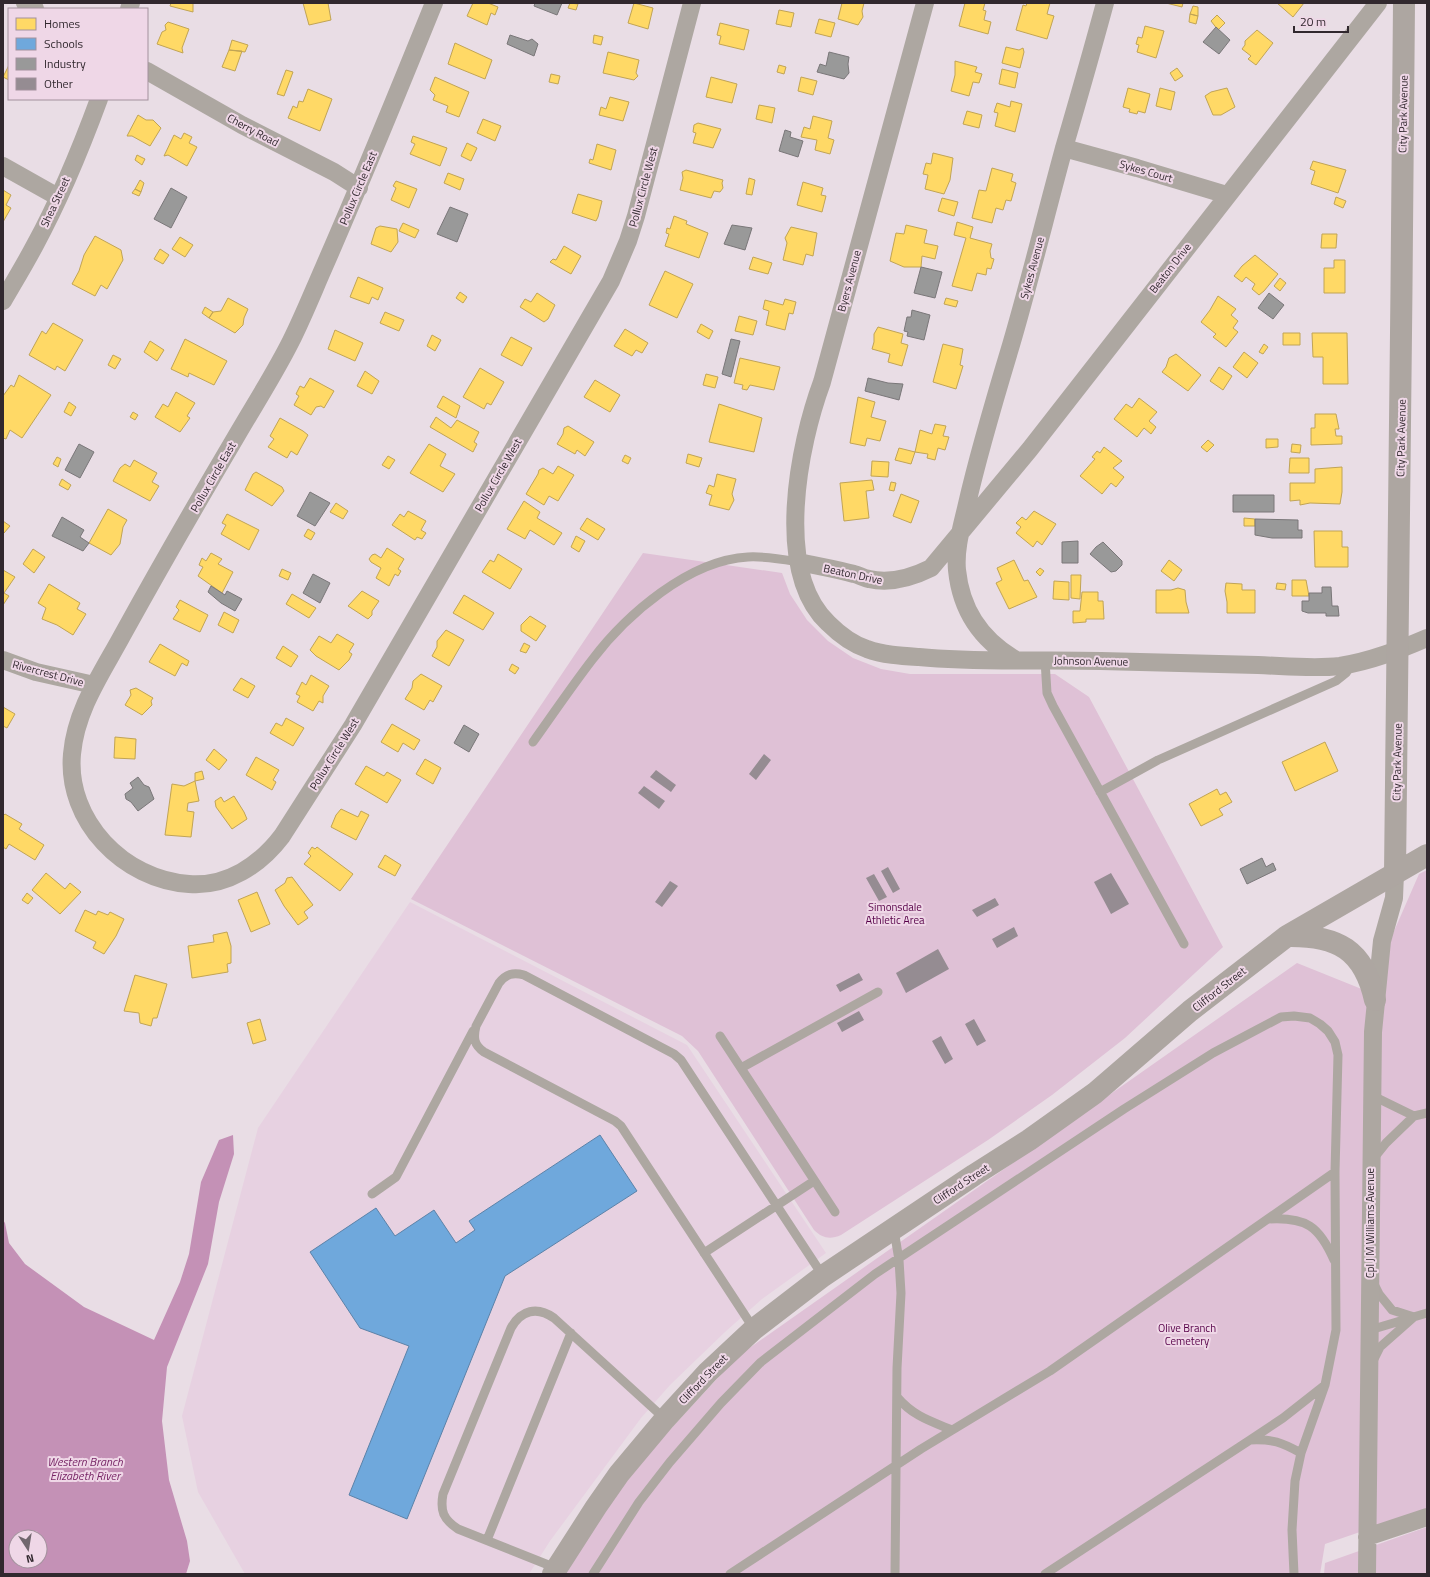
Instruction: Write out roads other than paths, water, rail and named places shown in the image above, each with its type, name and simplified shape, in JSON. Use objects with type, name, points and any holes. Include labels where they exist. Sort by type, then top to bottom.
[{"type":"street","points":[[24,3],[33,8]]},
{"type":"street","name":"Pollux Circle East","points":[[206,883],[194,885],[174,883],[154,877],[126,863],[106,845],[91,828],[79,803],[73,781],[71,757],[76,727],[82,709],[94,685],[150,585],[260,398],[291,341],[359,188],[434,3]]},
{"type":"street","name":"Pollux Circle West","points":[[206,883],[235,876],[253,866],[272,850],[282,836],[353,725],[611,281],[628,241],[636,216],[692,3]]},
{"type":"street","name":"Byers Avenue","points":[[799,562],[796,534],[796,502],[800,464],[806,434],[822,382],[925,3]]},
{"type":"street","name":"Sykes Avenue","points":[[960,533],[976,463],[1020,315],[1064,148],[1105,3]]},
{"type":"street","name":"Beaton Drive","points":[[799,562],[882,581],[897,580],[915,576],[931,568],[1030,449],[1378,3]]},
{"type":"street","name":"City Park Avenue","points":[[1395,873],[1402,408],[1401,287],[1404,3]]},
{"type":"street","name":"Cherry Road","points":[[148,72],[242,125],[334,172],[359,188]]},
{"type":"street","name":"Shea Street","points":[[3,300],[36,244],[86,135],[98,100]]},
{"type":"street","name":"Sykes Court","points":[[1064,148],[1228,195]]},
{"type":"street","points":[[3,166],[58,197]]},
{"type":"street","points":[[960,533],[957,547],[957,569],[961,591],[967,608],[977,626],[990,642],[1002,652],[1017,660]]},
{"type":"street","name":"Johnson Avenue","points":[[799,562],[803,581],[811,599],[826,622],[845,638],[868,649],[899,655],[944,660],[1045,660],[1275,665],[1306,668],[1352,664],[1376,658],[1427,638]]},
{"type":"street","name":"Rivercrest Drive","points":[[3,660],[36,672],[94,685]]},
{"type":"street","name":"Clifford Street","points":[[555,1571],[619,1474],[665,1419],[708,1372],[754,1329],[823,1276],[1029,1140],[1095,1092],[1190,1011],[1287,936],[1427,855]]},
{"type":"street","name":"Cpl J M Williams Avenue","points":[[1367,1574],[1371,1095],[1373,1032],[1382,941],[1394,898],[1395,873]]},
{"type":"street","points":[[1287,936],[1306,935],[1323,938],[1342,946],[1351,952],[1363,966],[1371,983],[1375,1000]]},
{"type":"street","points":[[1368,1537],[1427,1517]]},
{"type":"lane","points":[[534,742],[593,658],[622,627],[672,584],[697,570],[721,561],[746,557],[767,556],[799,562]]},
{"type":"lane","points":[[1045,660],[1048,693],[1053,706],[1184,944]]},
{"type":"lane","points":[[1100,792],[1158,760],[1336,681],[1346,673],[1352,664]]},
{"type":"lane","points":[[372,1194],[396,1177],[499,983],[503,978],[510,974],[517,973],[524,975],[674,1054],[681,1060],[823,1276]]},
{"type":"lane","points":[[741,1068],[878,992]]},
{"type":"lane","points":[[593,1574],[639,1502],[670,1462],[721,1403],[761,1362],[875,1274],[899,1260],[1124,1109],[1213,1053],[1281,1017],[1294,1016],[1310,1018],[1328,1031],[1335,1042],[1338,1055],[1335,1172],[1336,1330],[1325,1385],[1301,1453],[1295,1481],[1292,1530],[1294,1574]]},
{"type":"lane","points":[[476,1026],[474,1041],[484,1052],[614,1120],[621,1126],[754,1329]]},
{"type":"lane","points":[[720,1036],[835,1212]]},
{"type":"lane","points":[[1371,1095],[1414,1116]]},
{"type":"lane","points":[[1371,1162],[1386,1143],[1414,1116],[1427,1113]]},
{"type":"lane","points":[[730,1574],[952,1430],[1050,1371],[1335,1172]]},
{"type":"lane","points":[[704,1253],[814,1181]]},
{"type":"lane","points":[[1267,1219],[1283,1218],[1299,1220],[1318,1231],[1327,1244],[1335,1262]]},
{"type":"lane","points":[[894,1229],[899,1260],[901,1293],[897,1397],[895,1574]]},
{"type":"lane","points":[[1370,1274],[1379,1294],[1392,1310],[1414,1317]]},
{"type":"lane","points":[[555,1571],[487,1540],[458,1529],[449,1523],[443,1514],[441,1504],[443,1494],[515,1320],[522,1314],[530,1311],[547,1313],[665,1419]]},
{"type":"lane","points":[[1370,1330],[1427,1313]]},
{"type":"lane","points":[[1369,1366],[1380,1347],[1414,1317]]},
{"type":"lane","points":[[487,1540],[571,1333]]},
{"type":"lane","points":[[1045,1574],[1283,1418],[1325,1385]]},
{"type":"lane","points":[[897,1397],[906,1408],[918,1416],[952,1430]]},
{"type":"lane","points":[[1250,1440],[1268,1439],[1283,1443],[1301,1453]]},
{"type":"water","name":"Western Branch Elizabeth River","points":[[233,1135],[234,1154],[219,1202],[208,1264],[167,1367],[162,1421],[169,1480],[187,1541],[190,1561],[186,1574],[3,1574],[3,1220],[9,1243],[25,1264],[84,1307],[154,1340],[180,1282],[189,1254],[201,1182],[219,1140]]},
{"type":"park label","name":"Simonsdale Athletic Area","points":[[895,913]]},
{"type":"park label","name":"Olive Branch Cemetery","points":[[1187,1334]]}]
